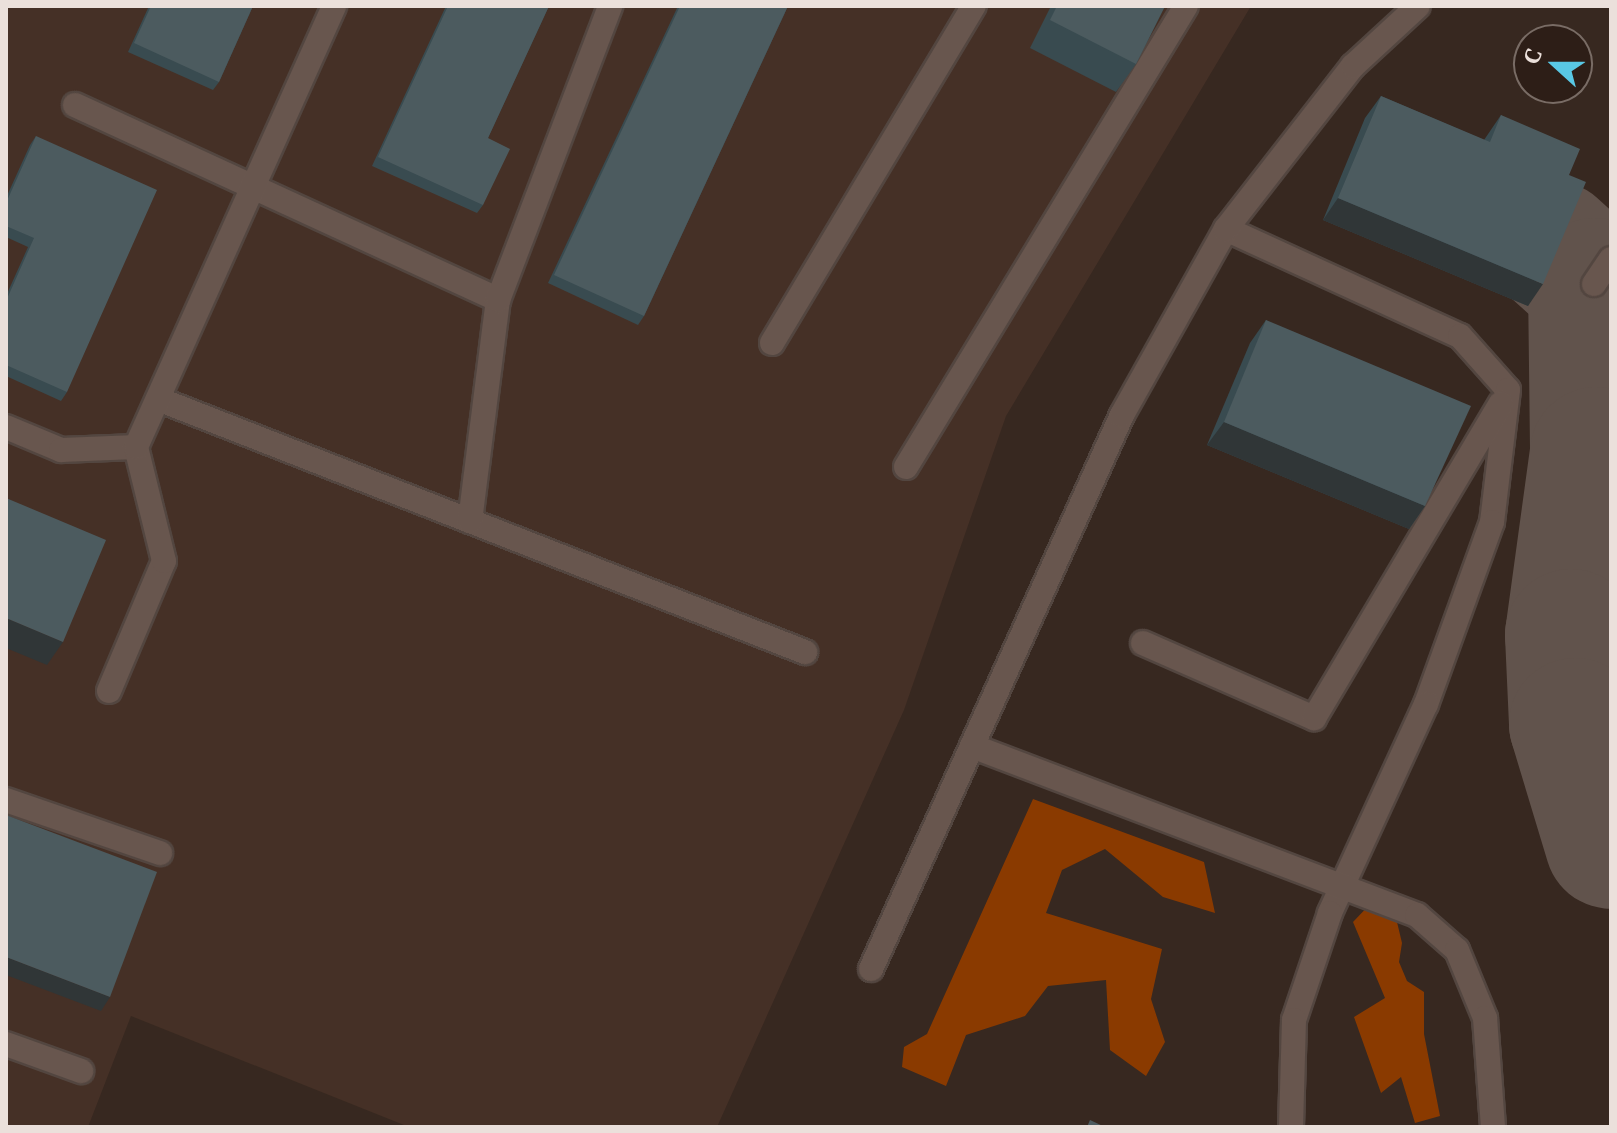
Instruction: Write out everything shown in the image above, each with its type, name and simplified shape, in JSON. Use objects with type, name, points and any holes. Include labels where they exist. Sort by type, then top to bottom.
[{"type":"lane","points":[[109,691],[164,561],[136,447],[334,6]]},
{"type":"lane","points":[[470,521],[498,300],[610,6]]},
{"type":"lane","points":[[772,343],[974,6]]},
{"type":"lane","points":[[906,467],[1186,6]]},
{"type":"lane","points":[[871,969],[1122,415],[1226,229],[1353,66],[1418,6]]},
{"type":"lane","points":[[75,105],[498,300]]},
{"type":"lane","points":[[1226,229],[1460,336],[1508,390],[1492,522],[1426,704],[1342,886],[1294,1020],[1291,1127]]},
{"type":"lane","points":[[1594,284],[1611,259]]},
{"type":"lane","points":[[1143,643],[1314,718],[1508,390]]},
{"type":"lane","points":[[158,399],[805,652]]},
{"type":"lane","points":[[6,427],[61,450],[136,447]]},
{"type":"lane","points":[[972,746],[1417,915],[1457,950],[1485,1018],[1493,1127]]},
{"type":"lane","points":[[6,800],[160,853]]},
{"type":"lane","points":[[7,1048],[81,1071]]},
{"type":"shaded area","points":[[6,6],[1251,6],[1006,416],[904,710],[717,1127],[409,1127],[131,1016],[88,1127],[6,1127]]},
{"type":"shaded area","points":[[1033,799],[1204,862],[1215,913],[1163,897],[1105,849],[1062,870],[1046,913],[1162,949],[1151,999],[1165,1042],[1146,1076],[1110,1050],[1106,980],[1048,986],[1025,1016],[966,1035],[946,1086],[902,1067],[904,1047],[927,1034]]},
{"type":"shaded area","points":[[1374,900],[1392,901],[1402,943],[1399,962],[1407,981],[1424,992],[1424,1034],[1440,1116],[1415,1123],[1401,1077],[1381,1093],[1354,1017],[1385,998],[1353,922]]},
{"type":"building","points":[[151,6],[253,6],[219,82],[134,43]]},
{"type":"building","points":[[448,6],[549,6],[488,138],[510,149],[483,205],[378,157]]},
{"type":"building","points":[[680,6],[788,6],[644,316],[554,275]]},
{"type":"building","points":[[1057,6],[1165,6],[1136,64],[1050,20]]},
{"type":"building","points":[[1381,96],[1490,142],[1501,115],[1580,149],[1569,175],[1586,182],[1543,284],[1338,198]]},
{"type":"building","points":[[36,136],[157,190],[67,392],[6,365],[6,301],[34,238],[6,226],[6,203]]},
{"type":"building","points":[[1266,320],[1471,406],[1425,506],[1224,422]]},
{"type":"building","points":[[6,498],[106,540],[63,642],[6,618]]},
{"type":"building","points":[[6,815],[157,872],[110,997],[6,957]]},
{"type":"building","points":[[1090,1120],[1105,1127],[1087,1127]]},
{"type":"taxiway","points":[[1553,247],[1594,284],[1596,453],[1571,635],[1575,724],[1611,843]]}]
